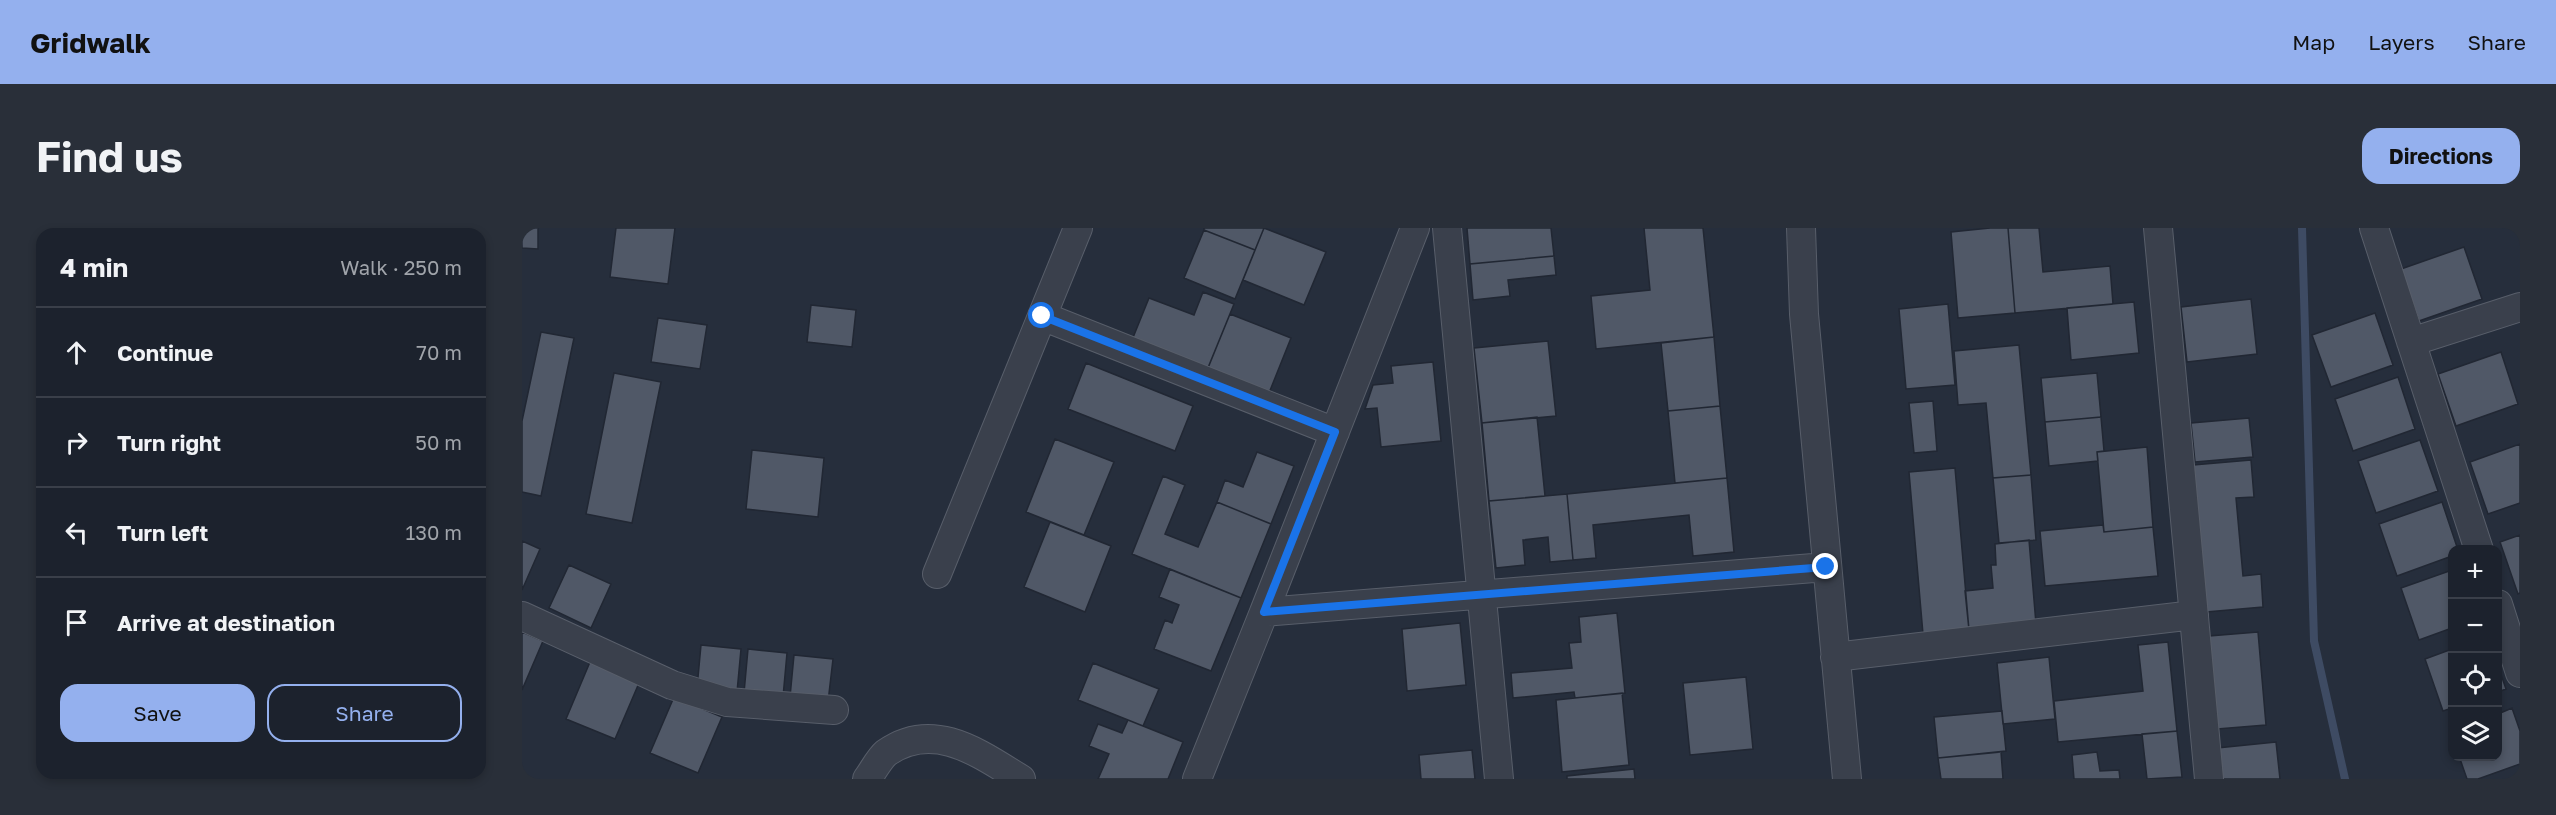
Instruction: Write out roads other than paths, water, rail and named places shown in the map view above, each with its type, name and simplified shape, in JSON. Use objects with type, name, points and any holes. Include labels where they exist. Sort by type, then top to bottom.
[{"type":"street","points":[[937,574],[1078,228]]},
{"type":"street","points":[[1197,779],[1415,228]]},
{"type":"street","points":[[1447,228],[1499,779]]},
{"type":"street","points":[[1801,228],[1804,314],[1847,779]]},
{"type":"street","points":[[2158,228],[2210,779]]},
{"type":"street","points":[[2374,228],[2478,545]]},
{"type":"street","points":[[2411,342],[2520,307]]},
{"type":"street","points":[[1042,316],[1335,432]]},
{"type":"street","points":[[1264,612],[1826,567]]},
{"type":"street","points":[[522,615],[672,685],[727,702],[834,710]]},
{"type":"street","points":[[1835,657],[2194,615]]},
{"type":"street","points":[[2502,617],[2520,673]]},
{"type":"street","points":[[867,779],[885,754],[917,739],[955,741],[1021,779]]},
{"type":"waterway","points":[[2302,228],[2314,641],[2345,779]]}]
